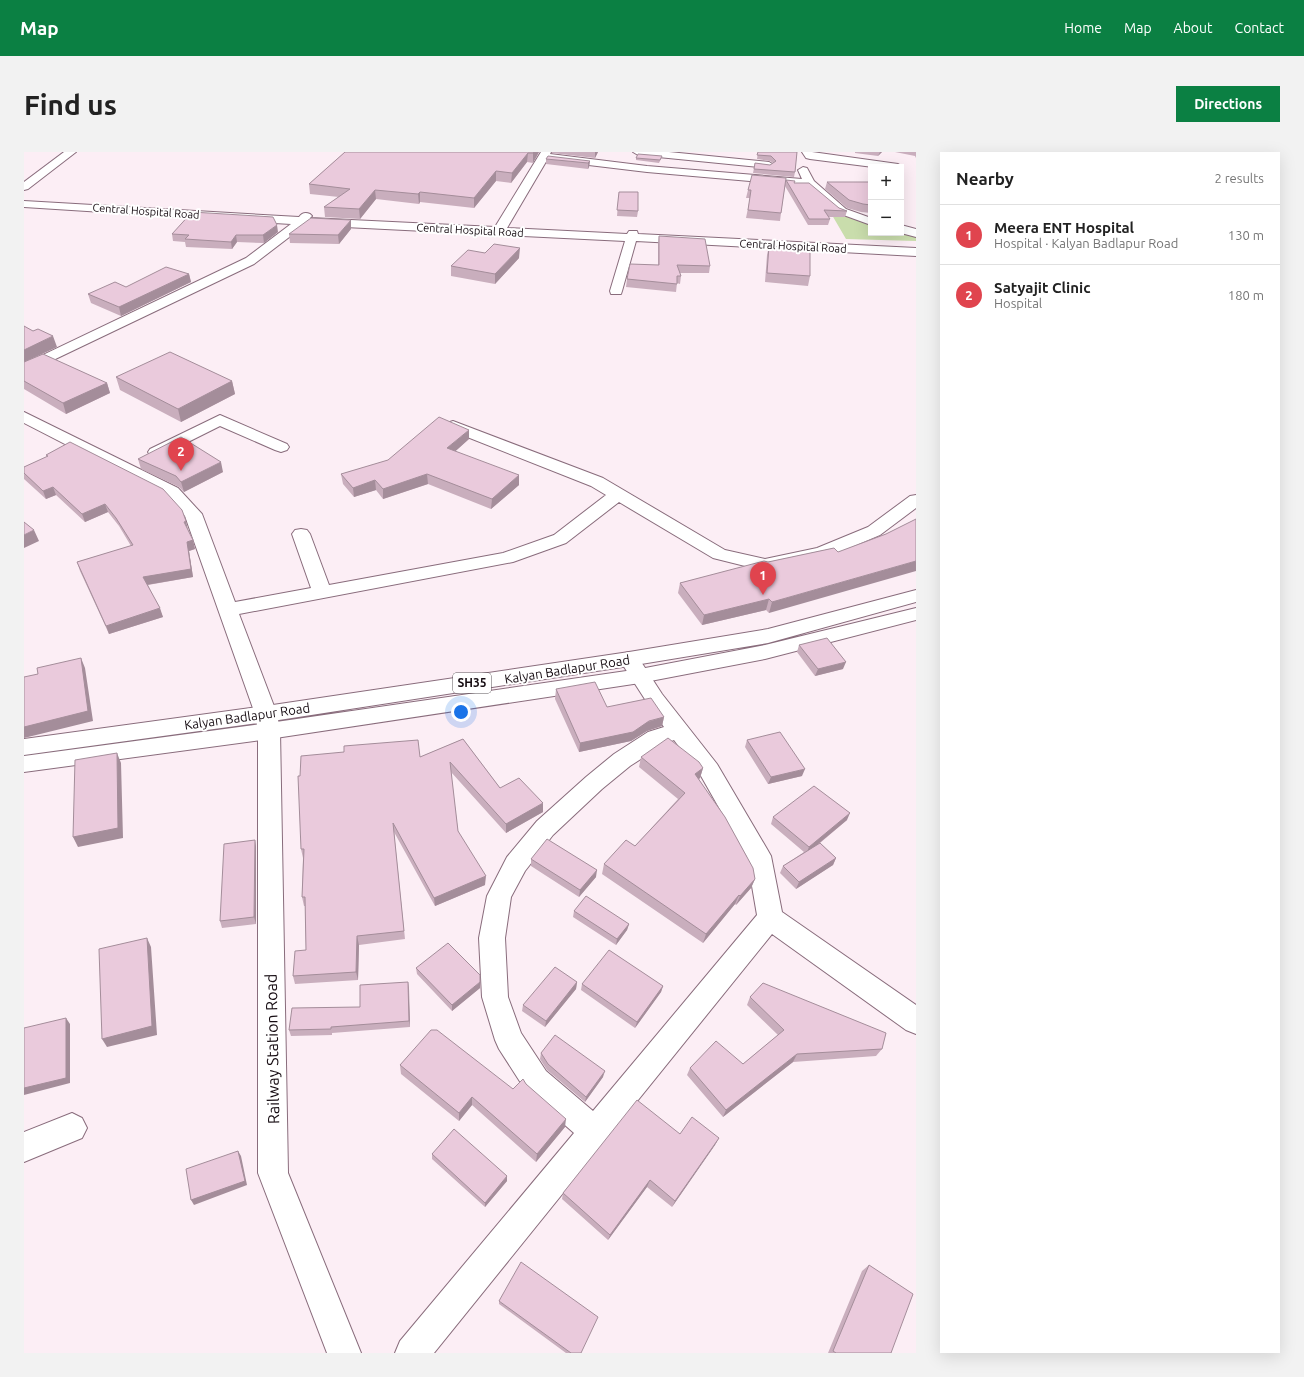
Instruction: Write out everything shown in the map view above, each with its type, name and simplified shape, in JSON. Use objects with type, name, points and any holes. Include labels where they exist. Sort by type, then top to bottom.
[{"type":"street","points":[[24,187],[71,152]]},
{"type":"street","points":[[638,152],[780,166]]},
{"type":"street","points":[[807,152],[810,156],[878,164]]},
{"type":"street","points":[[501,229],[545,154],[655,170],[809,183]]},
{"type":"street","points":[[795,167],[802,167],[809,183],[842,211],[868,221]]},
{"type":"street","name":"Central Hospital Road","points":[[24,199],[304,218]]},
{"type":"street","name":"Central Hospital Road","points":[[24,204],[916,252]]},
{"type":"street","points":[[24,370],[250,261],[304,218]]},
{"type":"street","points":[[904,230],[916,233]]},
{"type":"street","points":[[616,291],[632,236]]},
{"type":"street","name":"Central Hospital Road","points":[[632,236],[916,246]]},
{"type":"street","name":"Railway Station Road","points":[[24,417],[172,492],[193,514],[268,722],[273,1173],[344,1353]]},
{"type":"street","points":[[127,468],[220,420],[281,447]]},
{"type":"street","points":[[453,426],[597,482],[719,554],[765,565],[822,554],[874,531],[916,500]]},
{"type":"street","points":[[228,610],[507,558],[560,539],[618,494]]},
{"type":"street","points":[[301,534],[322,593]]},
{"type":"street","name":"Kalyan Badlapur Road","points":[[635,668],[768,636],[916,596]]},
{"type":"street","name":"Kalyan Badlapur Road","points":[[24,764],[268,722],[635,668],[765,652],[916,614]]},
{"type":"street","points":[[635,668],[655,699],[709,770],[758,856],[770,918],[916,1021]]},
{"type":"street","name":"Kalyan Badlapur Road","points":[[24,747],[268,722]]},
{"type":"street","points":[[594,1131],[536,1081],[509,1040],[495,997],[492,938],[499,896],[516,864],[545,828],[594,783],[622,760],[656,738],[678,730]]},
{"type":"street","points":[[412,1353],[770,918]]},
{"type":"street","points":[[24,1147],[72,1128]]},
{"type":"green space","points":[[832,215],[856,215],[868,218],[868,236],[904,236],[904,232],[916,230],[916,241],[846,239]]},
{"type":"building","points":[[345,152],[534,152],[528,153],[512,173],[496,171],[474,198],[420,192],[418,194],[375,190],[359,209],[324,207],[350,189],[309,184]]},
{"type":"building","points":[[758,152],[797,152],[795,172],[754,169],[755,163],[770,165],[776,161],[771,156],[757,155]]},
{"type":"building","points":[[638,154],[662,156],[660,160],[636,158]]},
{"type":"building","points":[[548,156],[590,161],[588,163],[546,159]]},
{"type":"building","points":[[752,175],[786,178],[781,213],[748,210],[751,190],[748,190]]},
{"type":"building","points":[[786,180],[795,181],[794,183],[809,183],[839,208],[847,211],[824,210],[830,219],[809,219]]},
{"type":"building","points":[[827,182],[868,182],[868,205],[849,200]]},
{"type":"building","points":[[619,192],[638,192],[638,211],[617,210]]},
{"type":"building","points":[[192,212],[273,217],[277,225],[263,235],[236,235],[231,242],[185,239],[189,235],[172,234]]},
{"type":"building","points":[[311,218],[351,220],[338,235],[289,234]]},
{"type":"building","points":[[659,236],[705,239],[710,266],[677,265],[681,276],[677,276],[677,284],[627,279],[630,264],[659,265]]},
{"type":"building","points":[[494,244],[520,248],[495,274],[451,266],[468,250],[485,253]]},
{"type":"building","points":[[769,246],[810,250],[810,276],[767,273]]},
{"type":"building","points":[[166,267],[189,274],[119,307],[88,294],[115,282],[126,287]]},
{"type":"building","points":[[24,326],[33,331],[38,329],[53,336],[24,350]]},
{"type":"building","points":[[170,352],[232,381],[178,409],[116,377]]},
{"type":"building","points":[[43,354],[107,383],[63,403],[24,381],[24,362]]},
{"type":"building","points":[[439,417],[469,430],[447,448],[519,475],[492,499],[427,474],[383,489],[375,480],[353,488],[341,474],[388,460]]},
{"type":"building","points":[[181,437],[221,462],[181,482],[176,476],[138,459]]},
{"type":"building","points":[[70,442],[163,489],[182,510],[186,521],[184,522],[193,540],[187,542],[191,569],[143,577],[160,608],[106,626],[77,562],[133,545],[105,504],[82,514],[53,487],[43,491],[24,473],[24,467],[48,456],[46,455]]},
{"type":"building","points":[[916,519],[916,561],[772,602],[769,599],[704,615],[680,583],[764,561],[768,562],[834,548],[838,552],[886,534]]},
{"type":"building","points":[[24,522],[34,530],[24,535]]},
{"type":"building","points":[[827,638],[846,662],[818,669],[799,645]]},
{"type":"building","points":[[81,658],[88,711],[24,727],[24,677],[38,674],[37,668]]},
{"type":"building","points":[[595,682],[607,707],[651,698],[664,717],[649,721],[633,732],[580,743],[556,689]]},
{"type":"building","points":[[780,732],[805,769],[771,777],[747,740]]},
{"type":"building","points":[[668,738],[699,762],[703,768],[695,774],[725,817],[753,868],[755,879],[740,896],[739,895],[706,934],[604,864],[626,840],[635,846],[685,793],[641,757]]},
{"type":"building","points":[[463,739],[500,788],[519,778],[543,803],[506,824],[450,762],[458,831],[486,876],[434,898],[393,823],[404,931],[357,936],[356,972],[293,976],[295,951],[306,950],[305,897],[302,897],[304,849],[301,849],[298,776],[300,776],[301,756],[344,752],[344,746],[418,740],[420,757]]},
{"type":"building","points":[[117,753],[118,828],[73,837],[75,760]]},
{"type":"building","points":[[814,786],[850,813],[809,847],[773,817]]},
{"type":"building","points":[[547,839],[597,870],[580,890],[531,859]]},
{"type":"building","points":[[255,840],[254,917],[220,921],[224,844]]},
{"type":"building","points":[[820,843],[836,858],[799,882],[783,866]]},
{"type":"building","points":[[586,896],[629,924],[617,939],[574,911]]},
{"type":"building","points":[[147,938],[152,1026],[102,1039],[99,949]]},
{"type":"building","points":[[448,943],[480,975],[480,982],[452,1005],[416,968]]},
{"type":"building","points":[[609,950],[663,986],[637,1022],[582,984]]},
{"type":"building","points":[[555,967],[577,982],[546,1021],[523,1005]]},
{"type":"building","points":[[408,982],[409,1021],[331,1027],[331,1029],[289,1030],[292,1008],[360,1007],[360,985]]},
{"type":"building","points":[[763,983],[886,1033],[882,1049],[797,1054],[726,1110],[690,1068],[716,1041],[743,1064],[784,1030],[750,997]]},
{"type":"building","points":[[66,1018],[66,1078],[24,1088],[24,1028]]},
{"type":"building","points":[[431,1030],[437,1030],[513,1089],[523,1079],[526,1084],[566,1119],[537,1154],[472,1097],[459,1113],[400,1065]]},
{"type":"building","points":[[555,1035],[605,1071],[586,1097],[548,1064],[541,1053]]},
{"type":"building","points":[[637,1100],[680,1134],[692,1117],[719,1138],[675,1201],[650,1180],[610,1235],[563,1193]]},
{"type":"building","points":[[454,1129],[507,1176],[485,1203],[432,1154]]},
{"type":"building","points":[[238,1151],[245,1181],[191,1200],[186,1169]]},
{"type":"building","points":[[521,1262],[598,1317],[581,1353],[571,1353],[499,1301]]},
{"type":"building","points":[[869,1265],[913,1294],[891,1353],[836,1353],[833,1351]]},
{"type":"place","name":"Satyajit Clinic","points":[[181,471]]},
{"type":"place","name":"Meera ENT Hospital","points":[[763,595]]}]
